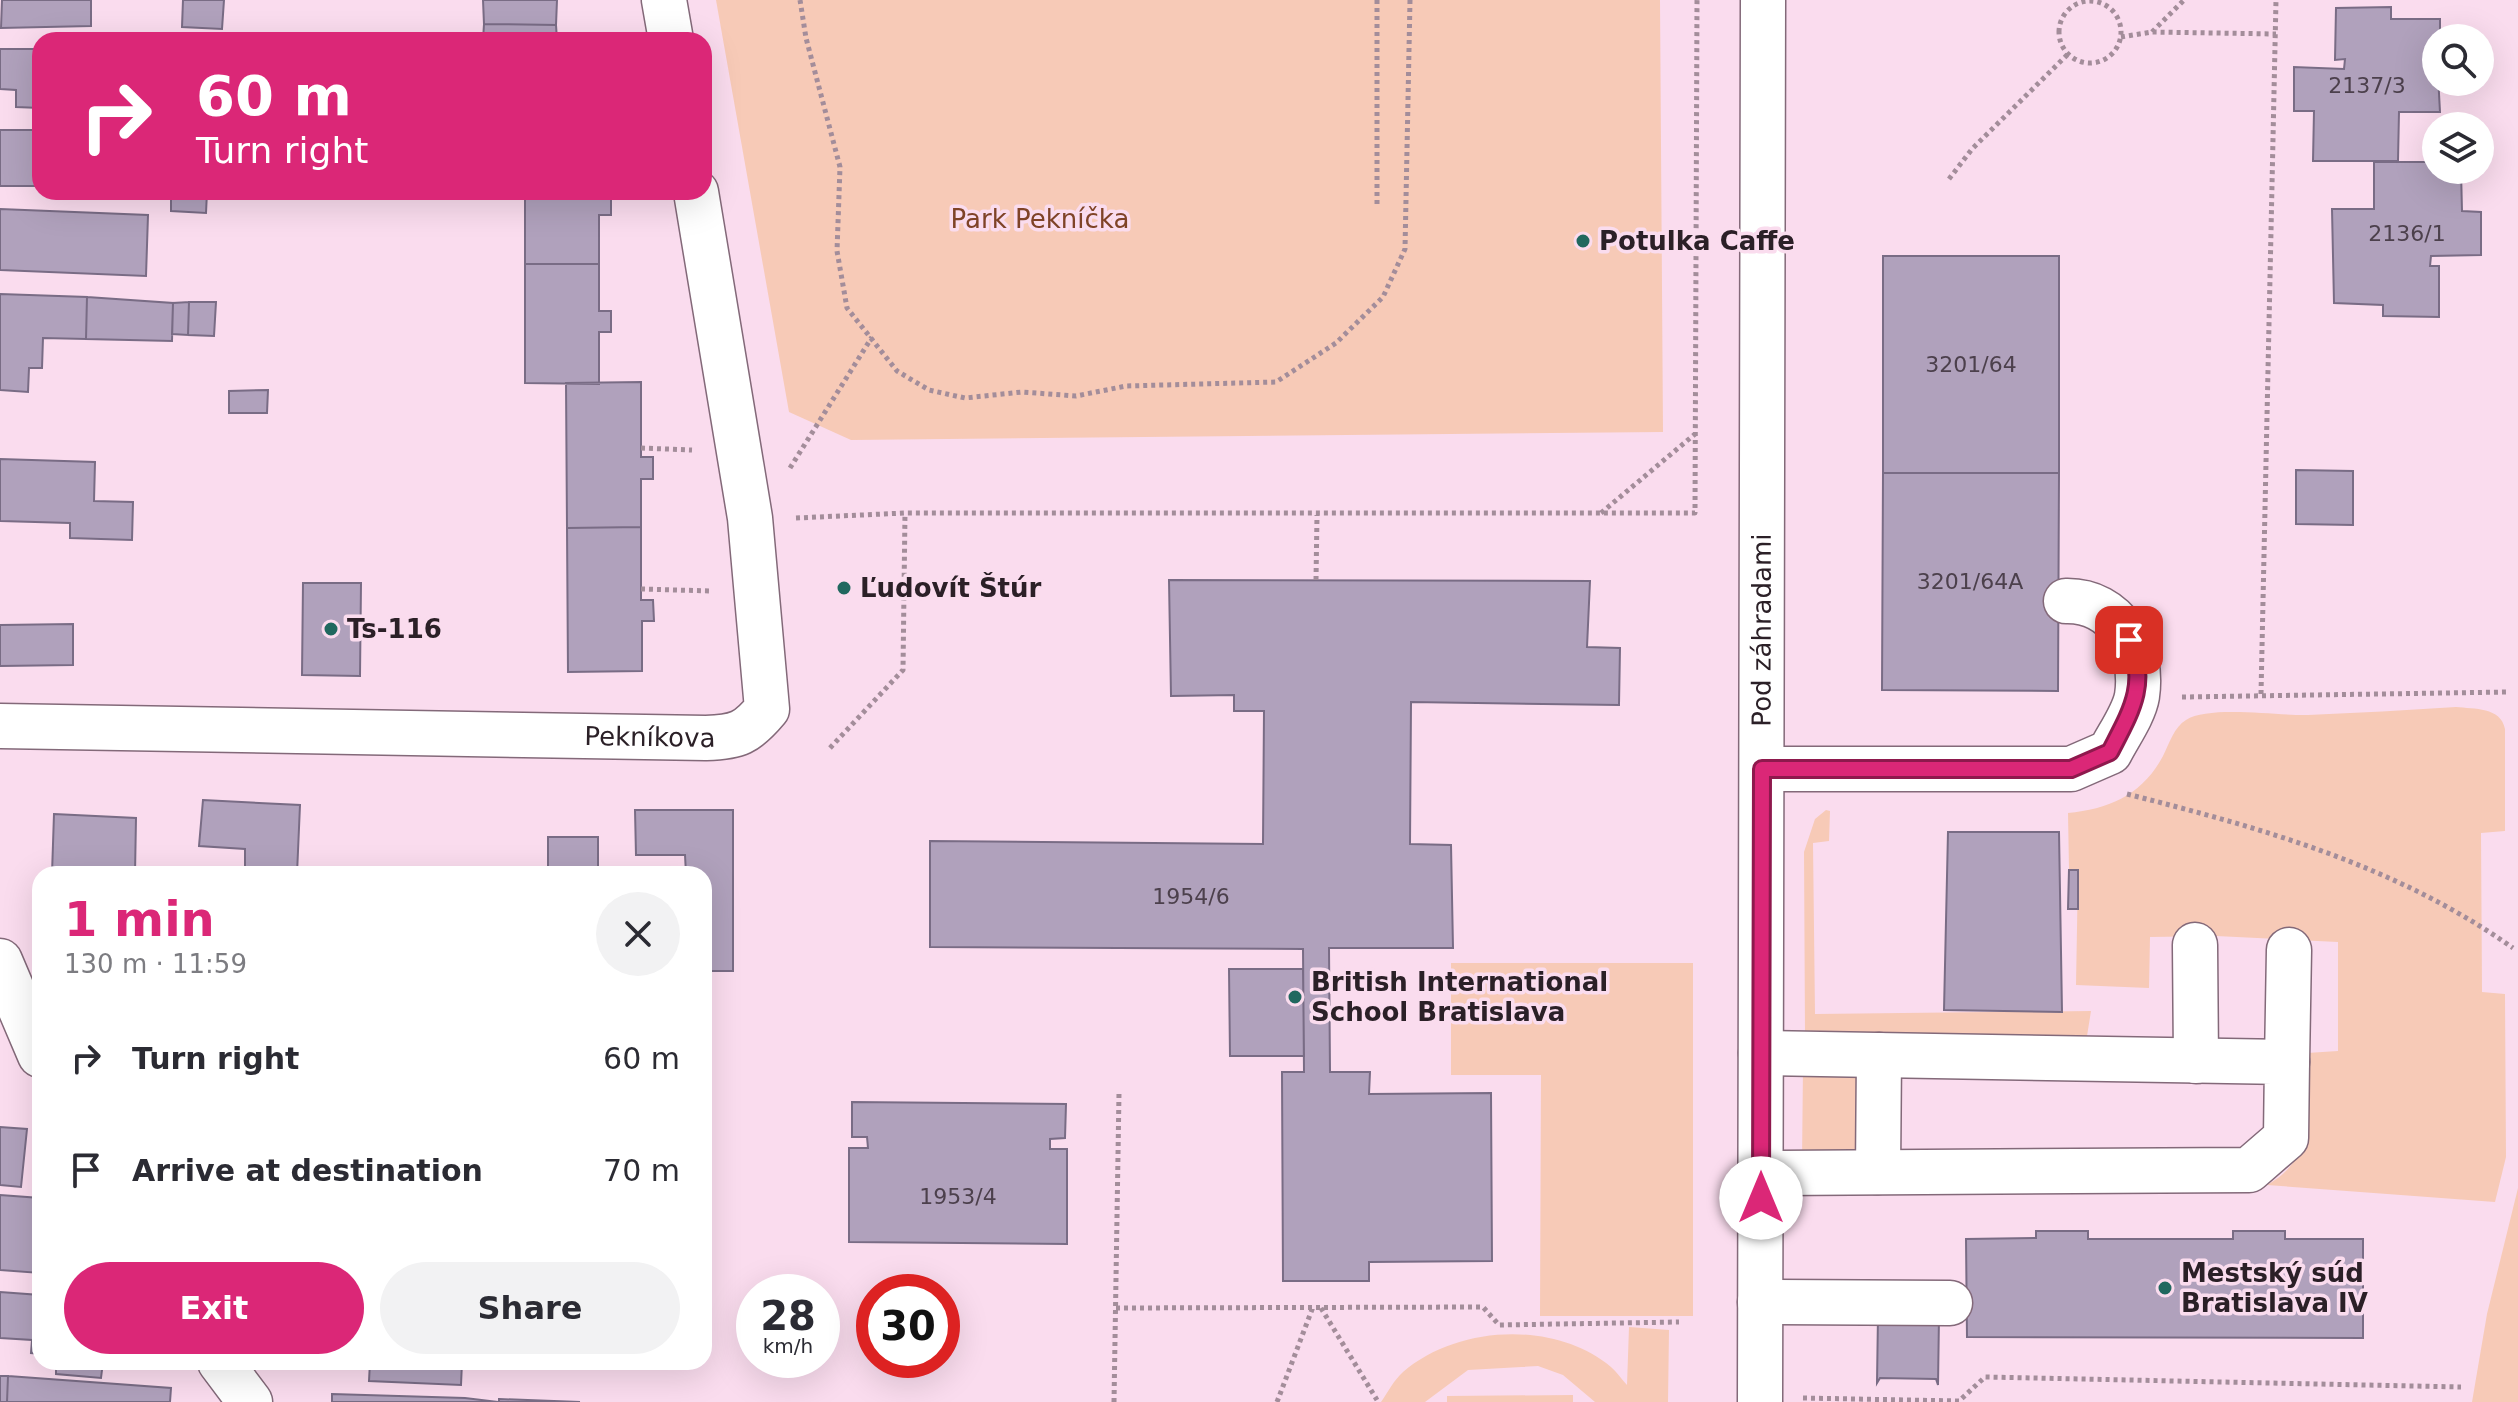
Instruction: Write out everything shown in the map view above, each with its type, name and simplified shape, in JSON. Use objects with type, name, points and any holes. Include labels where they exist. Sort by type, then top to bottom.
[{"type":"street","points":[[664,0],[670,32]]},
{"type":"street","name":"Pod záhradami","points":[[1763,0],[1760,1302],[1777,1400]]},
{"type":"street","name":"Pekníkova","points":[[0,726],[706,738],[733,737],[753,726],[767,709],[750,518],[697,200]]},
{"type":"street","points":[[1762,769],[2071,769],[2110,752],[2137,698],[2137,658],[2121,623],[2086,601],[2066,601]]},
{"type":"street","points":[[2195,945],[2196,1061]]},
{"type":"street","points":[[1761,1173],[2249,1170],[2286,1138],[2289,950]]},
{"type":"street","points":[[0,961],[32,1036]]},
{"type":"street","points":[[1761,1053],[2287,1062]]},
{"type":"street","points":[[1878,1172],[1879,1055]]},
{"type":"street","points":[[1760,1302],[1950,1303]]},
{"type":"street","points":[[226,1370],[250,1402]]},
{"type":"path","points":[[800,0],[806,38],[840,167],[837,251],[847,308],[897,371],[929,390],[965,398],[1022,392],[1076,396],[1126,386],[1276,382],[1336,343],[1383,297],[1405,249],[1410,0]]},
{"type":"path","points":[[1377,0],[1377,204]]},
{"type":"path","points":[[750,518],[905,513],[1695,513],[1697,0]]},
{"type":"path","points":[[2152,32],[2184,0]]},
{"type":"path","points":[[2261,694],[2276,0]]},
{"type":"path","points":[[2098,1],[2111,9],[2120,21],[2121,37],[2115,50],[2104,60],[2090,63],[2068,54],[2060,39],[2064,14],[2073,6],[2098,1]]},
{"type":"path","points":[[2121,37],[2152,32],[2276,34]]},
{"type":"path","points":[[1949,179],[1972,149],[2068,54]]},
{"type":"path","points":[[787,473],[872,337]]},
{"type":"path","points":[[1601,513],[1695,433]]},
{"type":"path","points":[[641,448],[701,450]]},
{"type":"path","points":[[830,748],[903,670],[905,513]]},
{"type":"path","points":[[1316,580],[1317,515]]},
{"type":"path","points":[[641,589],[724,592]]},
{"type":"path","points":[[2166,698],[2509,692]]},
{"type":"path","points":[[2118,792],[2300,840],[2461,911],[2513,948]]},
{"type":"path","points":[[1114,1402],[1119,1093]]},
{"type":"path","points":[[1277,1402],[1313,1307]]},
{"type":"path","points":[[1320,1307],[1377,1400]]},
{"type":"path","points":[[1116,1308],[1483,1307],[1499,1325],[1679,1322]]},
{"type":"path","points":[[1777,1400],[1959,1401],[1985,1377],[2461,1387]]},
{"type":"green space","name":"Park Pekníčka","points":[[716,0],[1660,0],[1663,432],[851,440],[789,412]]},
{"type":"green space","points":[[2456,707],[2492,713],[2505,729],[2505,831],[2481,833],[2482,992],[2505,994],[2506,1157],[2495,1202],[2267,1185],[2284,1173],[2303,1144],[2309,1110],[2307,1053],[2338,1051],[2338,942],[2216,936],[2150,937],[2149,988],[2076,985],[2078,871],[2069,870],[2068,813],[2098,808],[2135,790],[2155,769],[2178,727],[2197,716],[2227,712],[2308,715]]},
{"type":"green space","points":[[1826,810],[1830,811],[1829,841],[1813,843],[1815,1014],[2091,1011],[2087,1036],[2077,1042],[1805,1032],[1804,852],[1815,819]]},
{"type":"green space","points":[[1451,963],[1693,963],[1693,1316],[1540,1316],[1541,1075],[1451,1075]]},
{"type":"green space","points":[[1803,1067],[1857,1068],[1860,1150],[1802,1162]]},
{"type":"green space","points":[[2518,1188],[2518,1402],[2472,1402],[2487,1314]]},
{"type":"green space","points":[[1629,1327],[1669,1330],[1668,1402],[1595,1402],[1563,1375],[1538,1366],[1468,1370],[1425,1402],[1381,1402],[1400,1375],[1425,1356],[1478,1337],[1506,1334],[1562,1341],[1588,1352],[1611,1367],[1627,1385]]},
{"type":"green space","points":[[1573,1395],[1573,1402],[1447,1402],[1447,1396]]},
{"type":"building","points":[[2,0],[91,0],[91,26],[1,28]]},
{"type":"building","points":[[183,0],[224,0],[222,29],[182,27]]},
{"type":"building","points":[[483,0],[557,0],[556,25],[484,24]]},
{"type":"building","points":[[2391,7],[2391,19],[2440,19],[2440,24],[2422,24],[2422,96],[2439,96],[2440,112],[2399,112],[2398,161],[2313,161],[2314,111],[2294,111],[2294,67],[2344,69],[2345,59],[2335,60],[2336,8]]},
{"type":"building","points":[[484,24],[556,25],[556,32],[484,32]]},
{"type":"building","points":[[0,49],[32,49],[32,108],[16,107],[16,90],[0,89]]},
{"type":"building","points":[[0,130],[32,130],[32,186],[0,186]]},
{"type":"building","points":[[2374,162],[2422,162],[2422,184],[2461,184],[2462,211],[2481,212],[2481,255],[2431,256],[2430,266],[2439,266],[2439,317],[2383,316],[2383,305],[2334,303],[2332,209],[2374,209]]},
{"type":"building","points":[[171,200],[207,200],[206,213],[171,211]]},
{"type":"building","points":[[525,200],[611,200],[611,215],[599,215],[599,264],[525,264]]},
{"type":"building","points":[[0,209],[148,215],[146,276],[0,270]]},
{"type":"building","points":[[1883,256],[2059,256],[2059,473],[1883,473]]},
{"type":"building","points":[[525,264],[599,264],[599,311],[611,311],[611,332],[599,332],[599,384],[525,383]]},
{"type":"building","points":[[0,294],[87,297],[86,339],[43,338],[42,368],[29,368],[28,392],[0,390]]},
{"type":"building","points":[[87,297],[173,303],[172,341],[86,339]]},
{"type":"building","points":[[189,302],[216,302],[214,336],[188,335]]},
{"type":"building","points":[[189,302],[188,335],[172,334],[173,303]]},
{"type":"building","points":[[641,382],[641,457],[653,457],[653,479],[641,479],[641,527],[567,528],[566,383]]},
{"type":"building","points":[[268,390],[267,413],[229,413],[229,391]]},
{"type":"building","points":[[0,459],[95,462],[94,501],[133,502],[132,540],[70,538],[70,523],[0,521]]},
{"type":"building","points":[[2296,470],[2353,471],[2353,525],[2296,524]]},
{"type":"building","points":[[1883,473],[2059,473],[2058,691],[1882,690]]},
{"type":"building","points":[[641,527],[641,600],[653,600],[654,621],[642,621],[642,671],[568,672],[567,528]]},
{"type":"building","points":[[1169,580],[1590,581],[1587,647],[1620,648],[1619,705],[1411,702],[1410,844],[1451,845],[1453,948],[1329,948],[1330,1072],[1370,1072],[1369,1094],[1491,1093],[1492,1261],[1369,1262],[1369,1281],[1283,1281],[1282,1072],[1304,1072],[1303,949],[930,947],[930,841],[1263,844],[1264,711],[1234,711],[1234,695],[1171,696]]},
{"type":"building","name":"Ts-116","points":[[303,583],[361,583],[360,676],[302,675]]},
{"type":"building","points":[[73,624],[73,665],[0,666],[0,625]]},
{"type":"building","points":[[203,800],[300,805],[297,866],[245,866],[245,849],[199,846]]},
{"type":"building","points":[[635,810],[733,810],[733,971],[712,971],[712,866],[686,866],[685,855],[636,855]]},
{"type":"building","points":[[54,814],[136,818],[135,866],[52,866]]},
{"type":"building","points":[[1948,832],[2059,832],[2062,1012],[1944,1010]]},
{"type":"building","points":[[548,837],[598,837],[598,866],[548,866]]},
{"type":"building","points":[[2069,870],[2078,870],[2078,909],[2068,909]]},
{"type":"building","points":[[1229,969],[1303,969],[1304,1056],[1230,1056]]},
{"type":"building","points":[[852,1102],[1066,1104],[1065,1138],[1050,1139],[1050,1149],[1067,1149],[1067,1244],[849,1242],[849,1148],[868,1148],[867,1137],[852,1137]]},
{"type":"building","points":[[0,1127],[27,1129],[21,1187],[0,1185]]},
{"type":"building","points":[[0,1195],[32,1197],[32,1272],[0,1270]]},
{"type":"building","name":"Mestský súd Bratislava IV","points":[[2036,1231],[2088,1231],[2088,1239],[2233,1239],[2233,1231],[2285,1231],[2285,1239],[2363,1239],[2363,1338],[1967,1337],[1966,1239],[2036,1238]]},
{"type":"building","points":[[0,1292],[32,1294],[32,1340],[0,1338]]},
{"type":"building","points":[[1878,1315],[1939,1316],[1938,1385],[1936,1379],[1880,1378],[1877,1383]]},
{"type":"building","points":[[56,1370],[102,1370],[101,1378],[56,1374]]},
{"type":"building","points":[[370,1370],[462,1370],[461,1385],[369,1381]]},
{"type":"building","points":[[0,1376],[8,1376],[7,1402],[0,1402]]},
{"type":"building","points":[[8,1376],[171,1388],[170,1402],[7,1402]]},
{"type":"building","points":[[332,1394],[465,1398],[498,1402],[332,1402]]},
{"type":"building","points":[[499,1399],[580,1402],[499,1402]]},
{"type":"place","name":"Potulka Caffe","points":[[1583,241]]},
{"type":"place","name":"Ľudovít Štúr","points":[[844,588]]},
{"type":"place","name":"Ts-116","points":[[331,629]]},
{"type":"place","name":"British International School Bratislava","points":[[1295,997]]},
{"type":"place","name":"Mestský súd Bratislava IV","points":[[2165,1288]]},
{"type":"route","points":[[1761,1198],[1762,769],[2071,769],[2110,752],[2137,698],[2137,658],[2129,640]]}]
